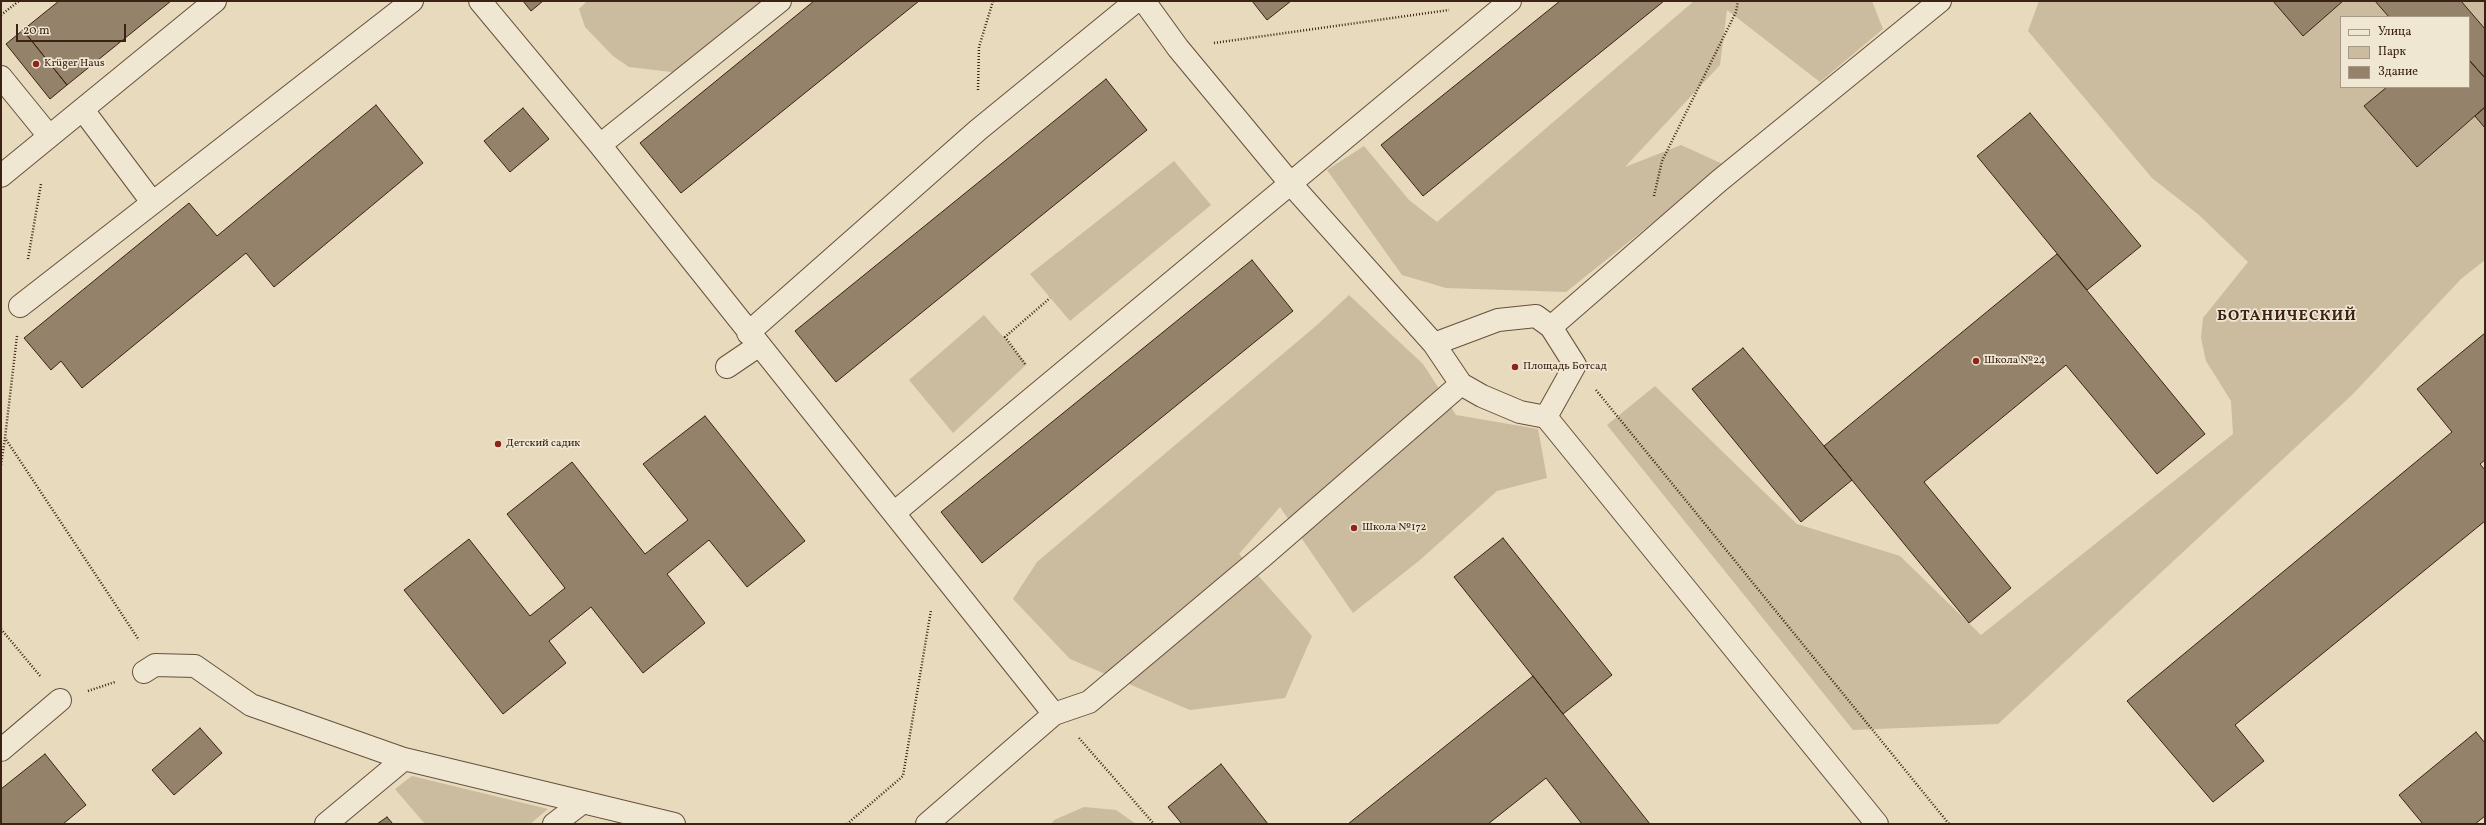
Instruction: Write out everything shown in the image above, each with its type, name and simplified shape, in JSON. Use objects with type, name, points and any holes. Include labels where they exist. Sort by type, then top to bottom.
[{"type":"street","points":[[1,176],[215,1]]},
{"type":"street","points":[[20,306],[412,1]]},
{"type":"street","points":[[480,1],[600,145],[753,339],[1054,714]]},
{"type":"street","points":[[600,145],[780,1]]},
{"type":"street","points":[[727,367],[753,339],[978,130],[1136,1]]},
{"type":"street","points":[[1144,1],[1178,48],[1290,183],[1434,344],[1461,384],[1482,396],[1520,412],[1546,417],[1877,824]]},
{"type":"street","points":[[894,513],[1510,1]]},
{"type":"street","points":[[1551,327],[1719,181],[1940,1]]},
{"type":"street","points":[[1,77],[49,136]]},
{"type":"street","points":[[83,110],[152,202]]},
{"type":"street","points":[[1434,344],[1498,320],[1536,316],[1551,327],[1576,365],[1546,417]]},
{"type":"street","points":[[926,824],[1054,714],[1089,702],[1263,556],[1461,384]]},
{"type":"street","points":[[150,668],[195,666],[252,705],[404,759],[674,824]]},
{"type":"street","points":[[1,750],[60,700]]},
{"type":"street","points":[[326,824],[404,759]]},
{"type":"street","points":[[554,824],[583,802]]},
{"type":"path","points":[[1,15],[19,1]]},
{"type":"path","points":[[978,130],[979,47],[993,1]]},
{"type":"path","points":[[1654,200],[1662,161],[1736,12],[1738,1]]},
{"type":"path","points":[[1178,48],[1454,10]]},
{"type":"path","points":[[1,465],[20,306],[41,182]]},
{"type":"path","points":[[1044,387],[1004,338],[1050,298]]},
{"type":"path","points":[[1576,365],[1949,824]]},
{"type":"path","points":[[1,436],[5,438],[150,668],[60,700],[1,629]]},
{"type":"path","points":[[1,440],[5,438]]},
{"type":"path","points":[[847,824],[904,776],[932,606]]},
{"type":"path","points":[[1054,714],[1082,740],[1154,824]]},
{"type":"green space","points":[[587,1],[777,1],[688,74],[629,67],[613,56],[585,27],[579,9]]},
{"type":"green space","points":[[1694,1],[1872,1],[1883,29],[1820,82],[1727,10],[1720,65],[1625,167],[1681,145],[1725,165],[1566,292],[1446,288],[1402,275],[1327,170],[1364,146],[1409,200],[1437,222]]},
{"type":"green space","points":[[2039,1],[2485,1],[2485,260],[2461,279],[2353,394],[1998,724],[1853,730],[1607,425],[1655,386],[1797,524],[1900,556],[1981,635],[2233,434],[2231,401],[2206,361],[2201,338],[2203,318],[2248,262],[2199,215],[2152,178],[2028,31]]},
{"type":"green space","points":[[1174,161],[1211,205],[1070,321],[1030,274]]},
{"type":"green space","points":[[1349,295],[1423,364],[1456,415],[1538,429],[1547,478],[1497,491],[1420,560],[1353,613],[1280,507],[1239,554],[1312,636],[1285,698],[1190,710],[1070,659],[1013,599],[1037,562],[1317,325]]},
{"type":"green space","points":[[984,315],[1027,364],[953,433],[909,380]]},
{"type":"green space","points":[[412,776],[548,809],[530,824],[425,824],[395,789]]},
{"type":"green space","points":[[1084,807],[1116,810],[1136,824],[1051,824],[1054,820]]},
{"type":"building","points":[[59,1],[171,1],[67,85],[23,30]]},
{"type":"building","points":[[523,1],[543,1],[531,11]]},
{"type":"building","points":[[814,1],[919,1],[681,193],[640,143]]},
{"type":"building","points":[[1252,1],[1291,1],[1267,20]]},
{"type":"building","points":[[1560,1],[1664,1],[1423,196],[1381,145]]},
{"type":"building","points":[[2273,1],[2343,1],[2303,36]]},
{"type":"building","points":[[2375,1],[2461,1],[2485,29],[2485,78],[2470,61],[2470,16],[2388,16]]},
{"type":"building","name":"Krüger Haus","points":[[23,30],[67,85],[50,99],[6,44]]},
{"type":"building","points":[[2470,61],[2485,78],[2485,107],[2417,167],[2364,106],[2386,88],[2470,88]]},
{"type":"building","points":[[1106,79],[1147,130],[836,382],[795,331]]},
{"type":"building","points":[[376,105],[423,163],[274,287],[246,253],[82,388],[61,361],[51,370],[24,338],[189,203],[217,236]]},
{"type":"building","points":[[2485,107],[2485,128],[2475,116]]},
{"type":"building","points":[[523,108],[549,139],[510,172],[484,141]]},
{"type":"building","points":[[2030,113],[2141,246],[2087,290],[1977,156]]},
{"type":"building","points":[[2057,254],[2205,434],[2157,474],[2066,365],[1924,482],[2011,588],[1969,623],[1824,446]]},
{"type":"building","points":[[1252,260],[1293,311],[982,563],[941,512]]},
{"type":"building","points":[[2485,333],[2485,460],[2480,464],[2485,470],[2485,521],[2235,725],[2264,761],[2213,802],[2127,701],[2452,432],[2417,389]]},
{"type":"building","points":[[1743,348],[1852,480],[1801,522],[1692,389]]},
{"type":"building","points":[[705,416],[805,541],[747,587],[709,540],[667,574],[705,623],[643,673],[591,607],[549,641],[566,663],[503,714],[404,590],[469,539],[530,616],[565,588],[507,514],[572,462],[645,554],[688,520],[643,464]]},
{"type":"building","points":[[1503,538],[1612,675],[1563,714],[1454,577]]},
{"type":"building","points":[[1533,676],[1650,824],[1582,824],[1546,778],[1488,824],[1348,824]]},
{"type":"building","points":[[200,728],[222,753],[174,795],[152,770]]},
{"type":"building","points":[[2476,732],[2485,743],[2485,816],[2475,824],[2423,824],[2399,795]]},
{"type":"building","points":[[45,754],[86,805],[63,824],[1,824],[1,789]]},
{"type":"building","points":[[1221,764],[1268,824],[1182,824],[1168,807]]},
{"type":"building","points":[[387,817],[393,824],[377,824]]},
{"type":"place","name":"Krüger Haus","points":[[36,64]]},
{"type":"place","name":"Школа №24","points":[[1976,361]]},
{"type":"place","name":"Площадь Ботсад","points":[[1515,367]]},
{"type":"place","name":"Детский садик","points":[[498,444]]},
{"type":"place","name":"Школа №172","points":[[1354,528]]},
{"type":"district","name":"БОТАНИЧЕСКИЙ","points":[[2287,317]]}]
